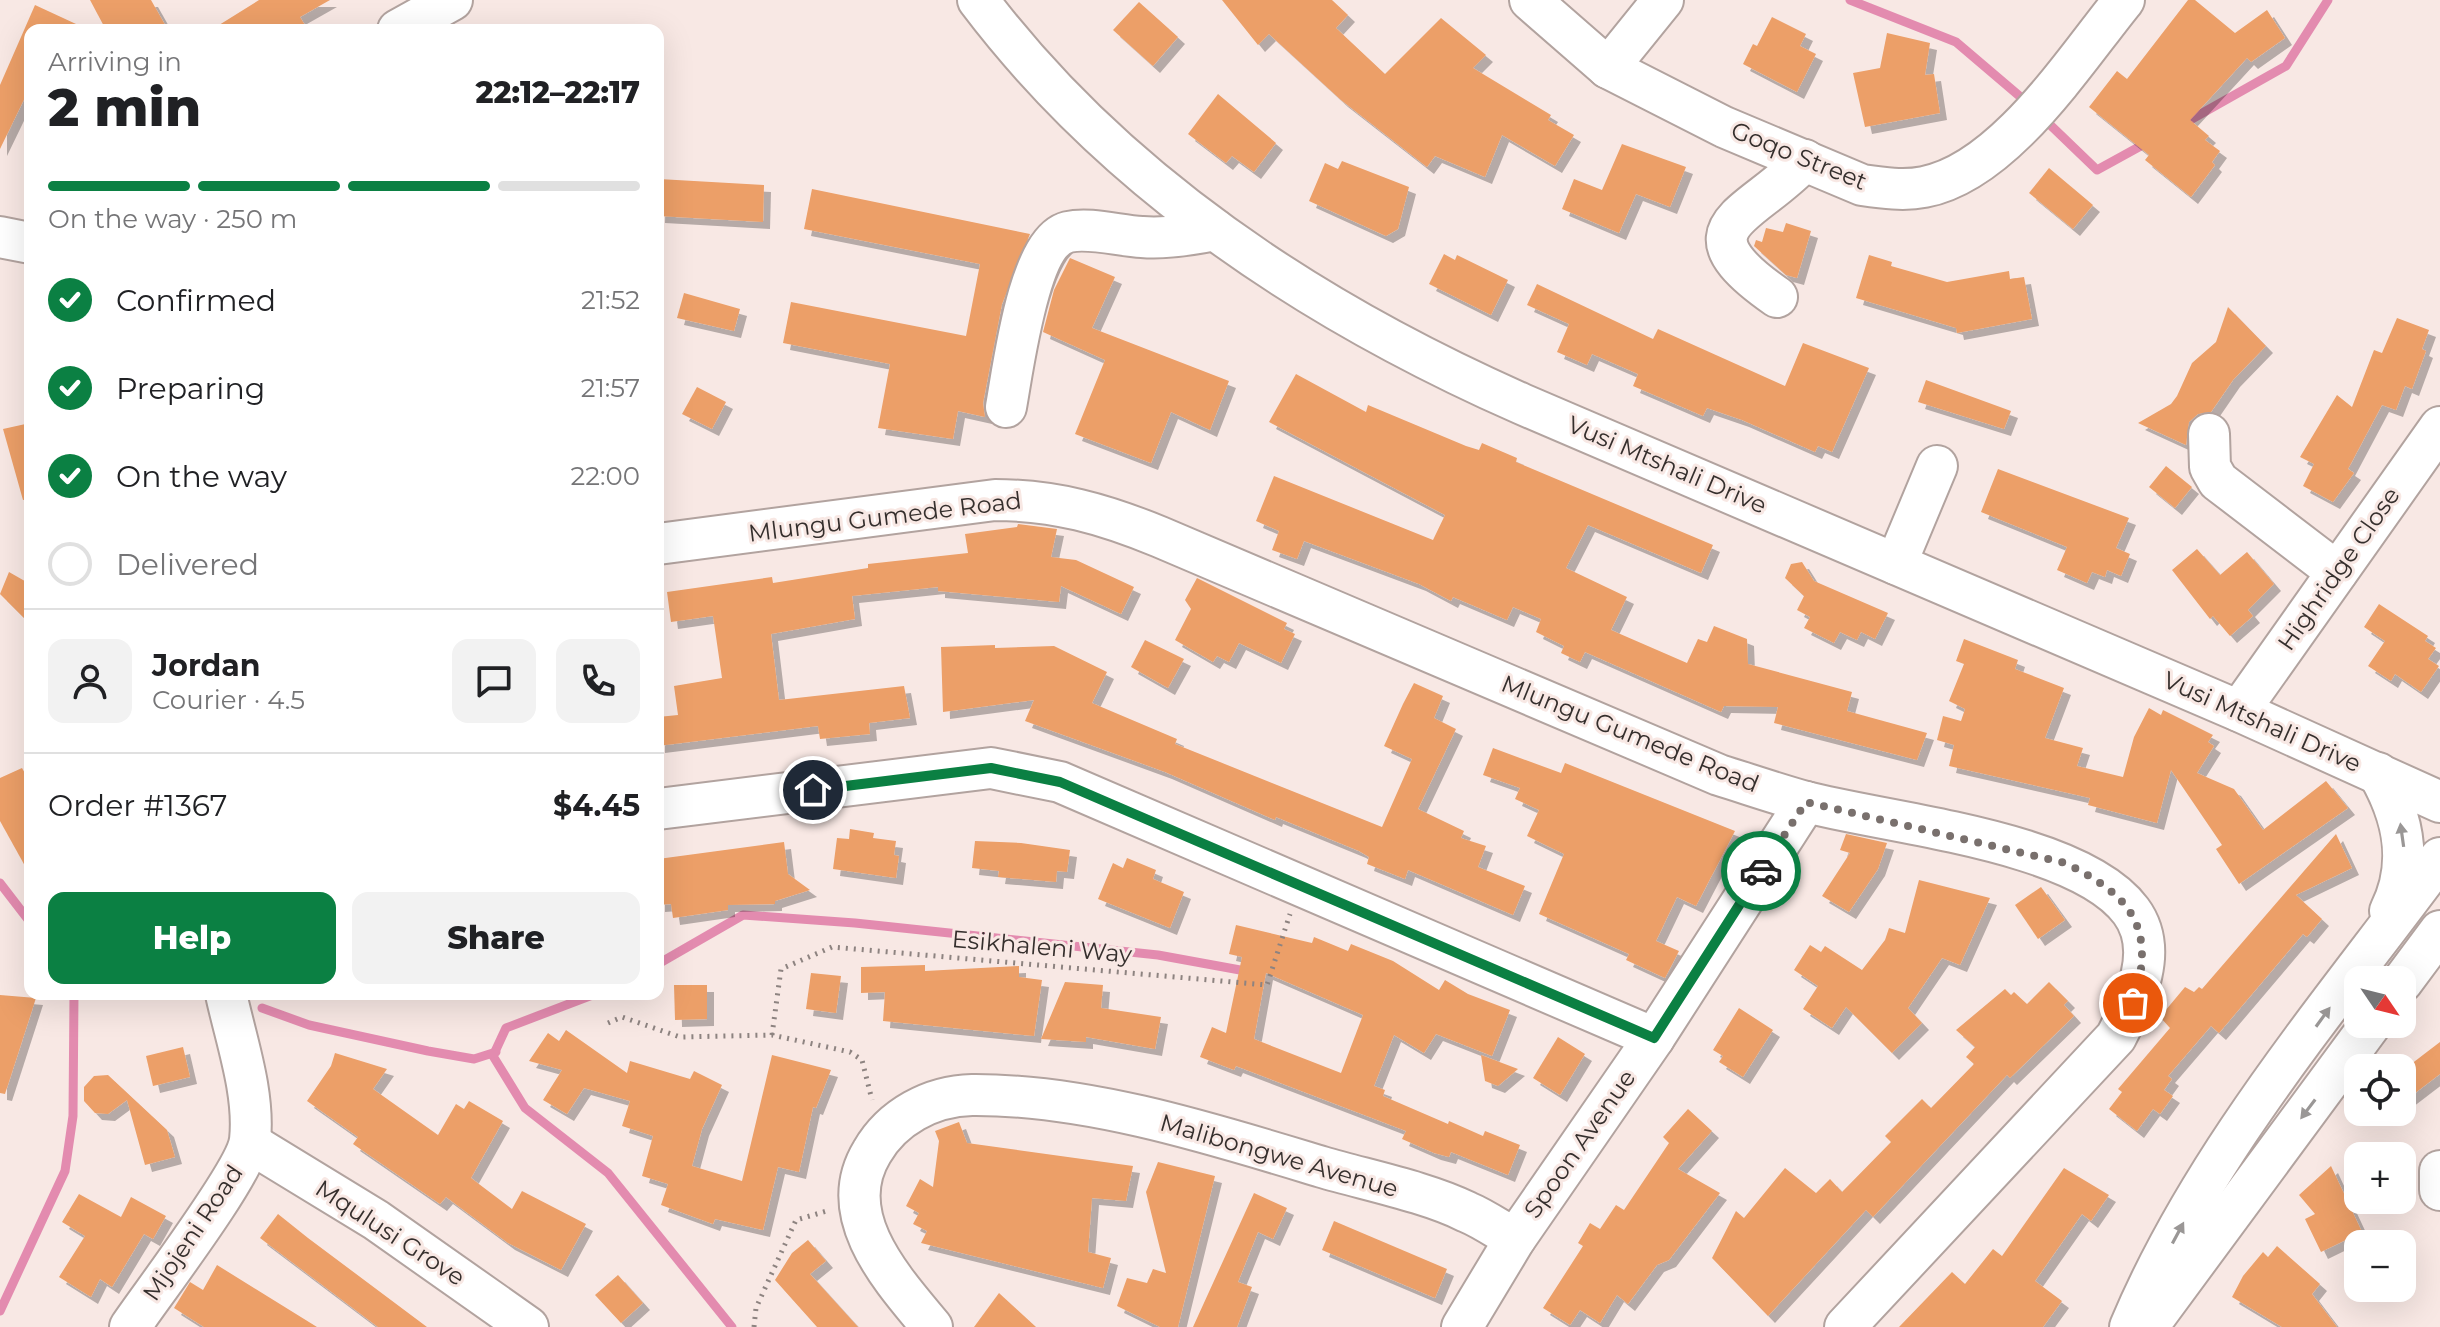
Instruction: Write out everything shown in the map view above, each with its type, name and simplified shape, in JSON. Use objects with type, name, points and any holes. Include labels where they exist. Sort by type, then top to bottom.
[{"type":"street","points":[[409,24],[452,0]]},
{"type":"street","name":"Vusi Mtshali Drive","points":[[978,0],[1049,84],[1126,158],[1215,230],[1316,299],[1441,368],[2239,711],[2440,802]]},
{"type":"street","name":"Goqo Street","points":[[1530,0],[1608,68],[1688,110],[1862,185],[1895,189],[1926,187],[1964,171],[1996,149],[2035,109],[2124,0]]},
{"type":"street","points":[[1608,68],[1663,0]]},
{"type":"street","points":[[1777,297],[1737,267],[1727,248],[1726,235],[1738,214],[1775,189],[1805,160]]},
{"type":"street","points":[[1006,407],[1024,309],[1046,251],[1056,238],[1069,232],[1146,238],[1215,230]]},
{"type":"street","points":[[0,237],[24,242]]},
{"type":"street","name":"Highridge Close","points":[[2239,711],[2440,427]]},
{"type":"street","points":[[2209,434],[2210,467],[2218,481],[2337,572]]},
{"type":"street","points":[[1896,564],[1937,466]]},
{"type":"street","name":"Mlungu Gumede Road","points":[[664,543],[995,500],[1035,500],[1070,505],[1160,537],[1719,775],[1806,802],[2065,863],[2113,892],[2133,912],[2143,939],[2144,970],[2133,1003],[2116,1037],[1845,1327]]},
{"type":"street","points":[[664,808],[991,768],[1060,782],[1654,1038]]},
{"type":"street","points":[[2364,961],[2394,902],[2401,881],[2404,851],[2395,802],[2378,773]]},
{"type":"street","name":"Spoon Avenue","points":[[1462,1327],[1515,1239],[1654,1038],[1806,802]]},
{"type":"street","points":[[2130,1327],[2185,1218],[2252,1113],[2440,858]]},
{"type":"street","points":[[2414,966],[2439,934]]},
{"type":"street","name":"Mjojeni Road","points":[[130,1327],[235,1174],[250,1143],[249,1105],[227,1000]]},
{"type":"street","points":[[2148,1327],[2361,1038]]},
{"type":"street","name":"Malibongwe Avenue","points":[[932,1327],[894,1281],[870,1242],[858,1204],[863,1166],[885,1130],[922,1105],[970,1095],[1054,1102],[1190,1127],[1466,1211],[1515,1239]]},
{"type":"street","name":"Mqulusi Grove","points":[[250,1143],[376,1220],[528,1327]]},
{"type":"street","points":[[2440,1171],[2440,1190]]},
{"type":"path","name":"Esikhaleni Way","points":[[772,1035],[781,969],[832,947],[1267,985],[1299,887]]},
{"type":"path","points":[[608,1023],[622,1017],[680,1037],[772,1035],[850,1052],[862,1060],[874,1109],[885,1130]]},
{"type":"path","points":[[754,1327],[754,1318],[796,1220],[858,1204]]},
{"type":"building","points":[[90,0],[151,0],[165,24],[103,24]]},
{"type":"building","points":[[259,0],[330,0],[300,17],[304,24],[221,24]]},
{"type":"building","points":[[1222,0],[1332,0],[1348,15],[1336,28],[1385,74],[1441,18],[1486,55],[1473,68],[1551,115],[1548,120],[1574,135],[1555,166],[1502,135],[1485,177],[1435,156],[1427,167],[1341,100],[1269,34],[1258,45]]},
{"type":"building","points":[[2188,0],[2195,0],[2235,33],[2267,10],[2285,38],[2251,62],[2247,58],[2190,120],[2209,136],[2205,140],[2220,151],[2212,162],[2215,165],[2191,197],[2145,160],[2149,155],[2089,107],[2117,71],[2127,79]]},
{"type":"building","points":[[1139,2],[1178,37],[1153,66],[1113,30]]},
{"type":"building","points":[[35,5],[76,24],[27,24]]},
{"type":"building","points":[[1772,17],[1806,34],[1800,46],[1816,54],[1797,92],[1743,64],[1753,44],[1757,46]]},
{"type":"building","points":[[24,30],[24,99],[0,149],[0,85]]},
{"type":"building","points":[[1887,33],[1930,43],[1925,75],[1934,74],[1940,113],[1865,127],[1853,73],[1880,68]]},
{"type":"building","points":[[1218,94],[1276,143],[1254,172],[1232,156],[1226,163],[1188,134]]},
{"type":"building","points":[[1622,144],[1686,167],[1670,207],[1636,194],[1619,233],[1562,209],[1574,179],[1602,190]]},
{"type":"building","points":[[1342,161],[1409,187],[1398,229],[1386,236],[1309,201],[1325,163],[1338,169]]},
{"type":"building","points":[[2049,168],[2093,205],[2073,229],[2029,193]]},
{"type":"building","points":[[664,179],[764,185],[763,222],[664,216]]},
{"type":"building","points":[[812,189],[1030,234],[1002,304],[983,403],[985,417],[958,411],[953,439],[878,428],[890,364],[783,343],[791,302],[966,336],[980,264],[804,229]]},
{"type":"building","points":[[1786,223],[1811,231],[1797,278],[1786,275],[1754,246],[1756,240],[1762,242],[1766,228],[1783,232]]},
{"type":"building","points":[[1444,254],[1455,260],[1457,255],[1508,280],[1491,315],[1429,284]]},
{"type":"building","points":[[1869,255],[1892,262],[1891,266],[1947,282],[2009,271],[2010,279],[2024,277],[2032,319],[1957,333],[1956,328],[1856,298]]},
{"type":"building","points":[[1070,258],[1115,277],[1092,328],[1229,381],[1210,430],[1171,412],[1151,463],[1075,434],[1105,360],[1043,332],[1054,290]]},
{"type":"building","points":[[1537,284],[1653,339],[1658,329],[1785,386],[1803,343],[1869,368],[1832,452],[1818,446],[1815,452],[1742,420],[1707,408],[1703,416],[1633,386],[1638,374],[1592,354],[1587,365],[1557,352],[1569,324],[1527,305]]},
{"type":"building","points":[[684,293],[740,309],[734,331],[677,318]]},
{"type":"building","points":[[2228,307],[2266,346],[2233,380],[2211,412],[2198,414],[2189,422],[2186,445],[2138,423],[2171,404],[2192,363],[2216,342]]},
{"type":"building","points":[[2397,318],[2429,330],[2422,349],[2426,351],[2412,389],[2405,386],[2396,410],[2382,405],[2348,469],[2354,473],[2333,502],[2303,486],[2314,464],[2300,457],[2337,395],[2352,407],[2374,350],[2382,353]]},
{"type":"building","points":[[1296,374],[1366,412],[1368,405],[1479,450],[1482,443],[1517,458],[1516,462],[1713,545],[1701,573],[1588,525],[1566,568],[1627,597],[1611,630],[1687,663],[1698,639],[1707,642],[1714,626],[1747,639],[1748,664],[1852,692],[1847,711],[1927,733],[1917,760],[1774,723],[1778,707],[1724,706],[1721,712],[1585,652],[1580,662],[1561,653],[1564,646],[1536,632],[1541,619],[1513,607],[1507,620],[1453,597],[1451,601],[1419,584],[1304,541],[1297,559],[1272,550],[1279,531],[1256,521],[1274,476],[1433,540],[1445,515],[1269,422]]},
{"type":"building","points":[[1926,380],[2011,411],[2004,429],[1918,402]]},
{"type":"building","points":[[697,387],[726,402],[712,429],[682,414]]},
{"type":"building","points":[[24,424],[24,500],[23,500],[3,429]]},
{"type":"building","points":[[2166,466],[2192,487],[2175,508],[2149,487]]},
{"type":"building","points":[[1998,469],[2129,518],[2116,548],[2130,554],[2121,576],[2107,570],[2105,577],[2092,572],[2087,583],[2057,570],[2067,547],[1981,512]]},
{"type":"building","points":[[1018,524],[1057,529],[1051,557],[1076,560],[1134,587],[1121,614],[1061,586],[1059,602],[938,591],[938,587],[852,596],[855,619],[771,634],[779,700],[904,686],[910,718],[869,723],[870,734],[820,739],[818,726],[664,745],[664,716],[678,715],[674,686],[722,678],[713,616],[671,622],[667,592],[772,577],[773,583],[868,568],[868,564],[968,553],[965,534],[1017,527]]},
{"type":"building","points":[[2197,549],[2220,575],[2247,552],[2274,584],[2248,610],[2253,616],[2230,636],[2213,616],[2210,619],[2172,570]]},
{"type":"building","points":[[1802,562],[1814,581],[1888,613],[1875,639],[1861,632],[1857,640],[1840,632],[1834,643],[1804,628],[1810,617],[1797,610],[1804,596],[1785,578],[1791,564]]},
{"type":"building","points":[[9,572],[24,581],[24,618],[0,594]]},
{"type":"building","points":[[1197,578],[1287,623],[1284,629],[1295,634],[1281,663],[1239,643],[1229,662],[1217,656],[1213,662],[1175,640],[1191,609],[1185,600]]},
{"type":"building","points":[[2379,604],[2428,636],[2425,641],[2436,648],[2428,659],[2439,666],[2421,692],[2395,674],[2391,681],[2368,666],[2385,641],[2364,627]]},
{"type":"building","points":[[1964,639],[2018,660],[2015,669],[2064,688],[2045,738],[2083,748],[2077,766],[2123,777],[2134,737],[2149,708],[2161,715],[2163,710],[2213,735],[2208,742],[2214,746],[2197,773],[2234,789],[2263,830],[2326,781],[2348,808],[2239,884],[2216,849],[2222,845],[2171,770],[2157,823],[2088,805],[2090,798],[1949,766],[1954,745],[1937,740],[1943,716],[1961,721],[1965,709],[1949,701],[1964,664],[1956,661]]},
{"type":"building","points":[[1145,640],[1184,659],[1168,688],[1131,667]]},
{"type":"building","points":[[995,645],[995,648],[1054,646],[1107,672],[1092,703],[1177,739],[1175,744],[1382,827],[1412,759],[1384,746],[1403,704],[1414,683],[1443,696],[1434,718],[1456,729],[1418,809],[1464,831],[1461,838],[1486,846],[1478,867],[1525,886],[1513,915],[1408,870],[1405,879],[1367,864],[1369,857],[1359,851],[1276,817],[1275,820],[1165,772],[1025,721],[1034,700],[943,712],[941,647]]},
{"type":"building","points":[[1493,748],[1561,773],[1565,763],[1735,831],[1696,906],[1677,897],[1656,941],[1679,951],[1665,978],[1626,960],[1629,954],[1539,914],[1564,854],[1527,836],[1539,810],[1515,799],[1520,788],[1483,775]]},
{"type":"building","points":[[22,768],[24,772],[24,864],[0,821],[0,778]]},
{"type":"building","points":[[850,829],[874,833],[873,838],[896,841],[894,855],[899,856],[896,878],[833,869],[837,838],[849,839]]},
{"type":"building","points":[[1846,834],[1887,843],[1878,869],[1849,912],[1822,896],[1850,853],[1840,850]]},
{"type":"building","points":[[2336,834],[2352,868],[2296,895],[2322,919],[2307,937],[2303,934],[2219,1033],[2211,1026],[2168,1076],[2172,1079],[2164,1090],[2173,1096],[2160,1114],[2153,1109],[2137,1131],[2109,1109],[2122,1092],[2118,1089],[2170,1028],[2160,1017],[2185,987],[2194,992],[2199,987],[2202,989]]},
{"type":"building","points":[[975,841],[1070,850],[1067,872],[1057,871],[1056,882],[998,877],[999,871],[972,868]]},
{"type":"building","points":[[784,842],[788,874],[810,890],[775,901],[775,904],[728,905],[728,910],[673,918],[671,904],[664,905],[664,858]]},
{"type":"building","points":[[1127,858],[1156,870],[1153,879],[1184,892],[1170,928],[1098,899],[1113,863],[1123,868]]},
{"type":"building","points":[[1919,880],[1990,898],[1960,965],[1942,958],[1908,1008],[1922,1023],[1892,1053],[1846,1007],[1832,1028],[1803,1009],[1818,986],[1794,970],[1810,945],[1821,952],[1825,946],[1862,970],[1885,940],[1889,928],[1905,933]]},
{"type":"building","points":[[2041,887],[2065,920],[2038,939],[2015,905]]},
{"type":"building","points":[[1236,925],[1312,943],[1314,937],[1348,951],[1351,944],[1393,961],[1439,990],[1445,980],[1468,994],[1510,1010],[1492,1056],[1436,1034],[1424,1053],[1394,1035],[1374,1086],[1385,1090],[1383,1096],[1448,1124],[1449,1121],[1483,1136],[1485,1131],[1520,1145],[1508,1175],[1451,1152],[1449,1157],[1434,1153],[1402,1139],[1406,1131],[1236,1066],[1234,1070],[1200,1057],[1212,1027],[1226,1033],[1242,957],[1229,954]],"holes":[[[1266,973],[1363,1015],[1341,1073],[1254,1039]]]},
{"type":"building","points":[[925,965],[925,971],[1019,966],[1019,977],[1042,980],[1034,1036],[883,1021],[885,992],[861,993],[861,967]]},
{"type":"building","points":[[811,973],[841,976],[836,1013],[806,1009]]},
{"type":"building","points":[[1065,982],[1103,985],[1101,1008],[1161,1017],[1155,1049],[1086,1037],[1086,1042],[1041,1039]]},
{"type":"building","points":[[2049,982],[2068,1001],[2064,1005],[2074,1016],[2010,1078],[2007,1075],[1873,1217],[1866,1210],[1768,1316],[1712,1258],[1736,1211],[1744,1218],[1785,1168],[1816,1193],[1830,1179],[1842,1192],[1891,1142],[1885,1136],[1922,1099],[1931,1108],[1974,1064],[1966,1057],[1975,1047],[1956,1030],[2005,989],[2011,995],[2014,992],[2027,1004]]},
{"type":"building","points":[[674,985],[707,985],[707,1019],[675,1020]]},
{"type":"building","points":[[0,995],[35,1000],[5,1094],[0,1093]]},
{"type":"building","points":[[1739,1008],[1773,1030],[1743,1077],[1719,1062],[1723,1056],[1713,1050]]},
{"type":"building","points":[[566,1030],[627,1073],[630,1061],[690,1079],[694,1071],[722,1085],[702,1129],[692,1166],[742,1181],[772,1055],[831,1070],[816,1108],[813,1107],[799,1172],[778,1167],[763,1230],[715,1219],[713,1224],[661,1205],[668,1184],[642,1176],[653,1136],[622,1126],[630,1101],[584,1088],[567,1114],[543,1100],[562,1070],[529,1061],[548,1033],[559,1041]]},
{"type":"building","points":[[1558,1037],[1585,1054],[1560,1095],[1533,1078]]},
{"type":"building","points":[[2440,1042],[2440,1074],[2416,1092],[2416,1060]]},
{"type":"building","points":[[183,1047],[190,1077],[153,1086],[146,1056]]},
{"type":"building","points":[[335,1053],[387,1069],[373,1089],[438,1135],[456,1104],[464,1109],[469,1101],[503,1121],[471,1178],[512,1209],[522,1191],[586,1224],[561,1270],[508,1243],[446,1197],[440,1204],[353,1144],[358,1137],[307,1101],[331,1066]]},
{"type":"building","points":[[1481,1055],[1518,1069],[1498,1086],[1485,1081]]},
{"type":"building","points":[[108,1075],[167,1130],[175,1157],[145,1165],[127,1100],[108,1114],[95,1113],[84,1101],[84,1087],[94,1076]]},
{"type":"building","points":[[1688,1109],[1712,1131],[1678,1169],[1720,1193],[1669,1260],[1657,1265],[1628,1304],[1617,1295],[1600,1323],[1580,1310],[1570,1325],[1543,1308],[1583,1246],[1578,1243],[1590,1223],[1600,1229],[1616,1205],[1624,1210],[1669,1143],[1663,1137]]},
{"type":"building","points":[[959,1122],[967,1143],[1133,1166],[1126,1201],[1092,1198],[1088,1252],[1111,1258],[1103,1288],[921,1243],[927,1231],[913,1224],[919,1213],[906,1206],[920,1179],[933,1187],[939,1141],[935,1131]]},
{"type":"building","points":[[1158,1162],[1215,1176],[1178,1327],[1160,1327],[1117,1306],[1127,1278],[1147,1283],[1153,1269],[1166,1273],[1146,1192]]},
{"type":"building","points":[[2331,1166],[2344,1194],[2344,1214],[2354,1214],[2361,1230],[2344,1230],[2344,1241],[2321,1252],[2305,1219],[2315,1214],[2299,1195]]},
{"type":"building","points":[[2064,1168],[2109,1195],[2091,1221],[2082,1214],[2035,1281],[2062,1301],[2043,1327],[1899,1327],[1952,1272],[1965,1284],[1993,1249],[2002,1256]]},
{"type":"building","points":[[1254,1193],[1287,1208],[1273,1239],[1258,1232],[1238,1282],[1252,1287],[1237,1327],[1193,1327]]},
{"type":"building","points":[[79,1194],[121,1217],[131,1197],[166,1216],[153,1239],[144,1234],[112,1287],[100,1279],[91,1297],[59,1277],[85,1236],[62,1222]]},
{"type":"building","points":[[278,1214],[427,1327],[378,1327],[260,1238]]},
{"type":"building","points":[[1334,1221],[1447,1269],[1435,1298],[1322,1250]]},
{"type":"building","points":[[808,1240],[826,1261],[810,1274],[858,1327],[817,1327],[775,1280],[792,1253]]},
{"type":"building","points":[[2277,1246],[2320,1284],[2312,1294],[2337,1327],[2282,1327],[2232,1297],[2243,1276],[2263,1252],[2268,1257]]},
{"type":"building","points":[[217,1265],[317,1327],[204,1327],[174,1308],[190,1282],[203,1290]]},
{"type":"building","points":[[618,1275],[643,1303],[621,1323],[595,1295]]},
{"type":"building","points":[[999,1293],[1036,1327],[974,1327]]},
{"type":"waterway","points":[[1850,0],[1956,42],[2030,105]]},
{"type":"waterway","points":[[2183,124],[2286,66],[2328,0]]},
{"type":"waterway","points":[[2043,118],[2097,170],[2148,142]]},
{"type":"waterway","points":[[0,883],[24,914]]},
{"type":"waterway","points":[[664,961],[743,915],[855,923],[1158,955],[1251,972]]},
{"type":"waterway","points":[[0,1311],[65,1171],[73,1116],[74,1000]]},
{"type":"waterway","points":[[579,1000],[506,1028],[493,1056],[525,1108],[608,1173],[732,1327]]},
{"type":"waterway","points":[[262,1008],[309,1025],[428,1051],[474,1059],[496,1052]]},
{"type":"way so far","points":[[1761,871],[1806,802],[2029,852],[2065,863],[2092,876],[2133,912],[2143,939],[2144,970],[2133,1003]]},
{"type":"route","points":[[813,790],[991,768],[1060,782],[1654,1038],[1761,871]]}]
